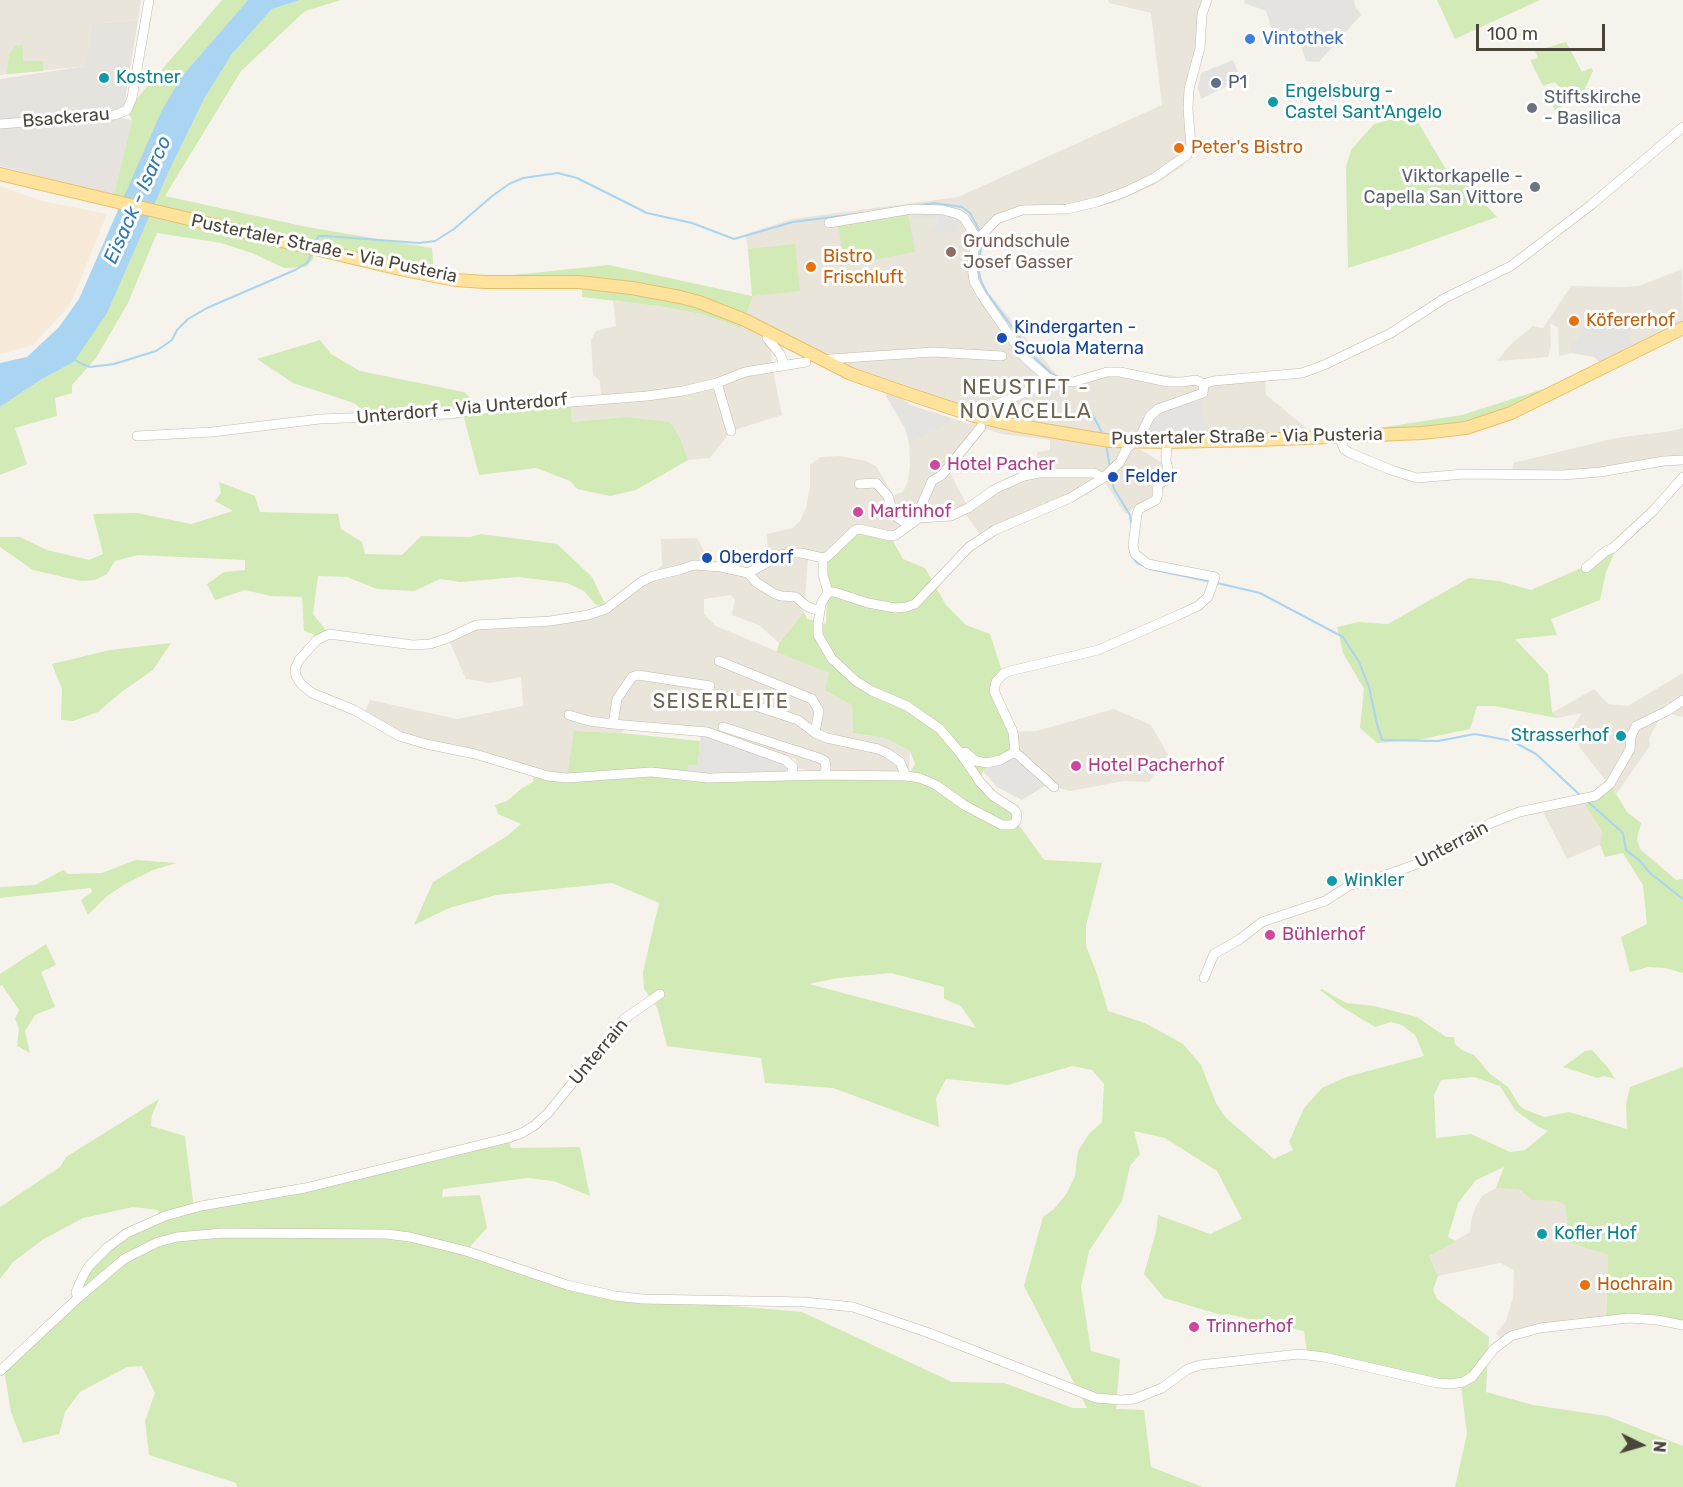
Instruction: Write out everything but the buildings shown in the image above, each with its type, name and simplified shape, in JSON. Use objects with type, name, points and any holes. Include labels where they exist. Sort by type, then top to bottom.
[{"type":"main road","name":"Pustertaler Straße - Via Pusteria","points":[[0,174],[391,267],[455,280],[579,282],[656,292],[699,302],[769,332],[851,374],[913,396],[975,416],[1014,425],[1105,440],[1167,442],[1422,433],[1466,428],[1511,413],[1683,328]]},
{"type":"street","name":"Bsackerau","points":[[0,124],[115,115],[127,110],[132,98],[149,0]]},
{"type":"street","points":[[1207,0],[1202,14],[1200,48],[1189,89],[1191,146],[1187,155],[1154,178],[1097,202],[1067,209],[1012,212],[997,219],[979,238],[974,250],[972,266],[974,281],[981,294],[1025,358],[1056,381],[1073,382],[1107,372],[1120,372],[1168,381],[1196,380],[1204,384],[1213,381],[1302,373],[1324,365],[1391,333],[1445,298],[1511,266],[1591,205],[1683,127]]},
{"type":"street","points":[[829,223],[912,209],[943,210],[964,218],[979,238]]},
{"type":"street","points":[[769,332],[766,338],[780,354],[783,364]]},
{"type":"street","points":[[830,359],[933,352],[1001,359],[1016,343]]},
{"type":"street","name":"Unterdorf - Via Unterdorf","points":[[137,436],[212,432],[320,419],[450,414],[502,407],[624,398],[683,391],[717,383],[746,372],[783,364],[806,362]]},
{"type":"street","points":[[986,412],[990,407],[1041,386],[1047,376]]},
{"type":"street","points":[[717,383],[731,431]]},
{"type":"street","points":[[828,592],[895,608],[915,604],[969,547],[995,530],[1070,498],[1103,478],[1120,462],[1127,448],[1140,437],[1150,416],[1158,409],[1203,393],[1204,384]]},
{"type":"street","points":[[919,518],[918,513],[932,481],[942,475],[981,427]]},
{"type":"street","points":[[1339,436],[1344,449],[1350,453],[1417,478],[1465,474],[1563,475],[1683,460]]},
{"type":"street","points":[[1054,787],[1015,752],[1013,732],[994,691],[996,682],[1003,674],[1010,671],[1098,650],[1198,606],[1208,597],[1214,581],[1149,564],[1135,554],[1133,546],[1139,509],[1156,500],[1158,494],[1156,486],[1170,477],[1166,461],[1167,442]]},
{"type":"street","points":[[748,573],[782,555],[801,552],[823,558],[828,556],[855,530],[860,529],[890,536],[896,535],[919,518],[951,516],[968,508],[995,489],[1024,476],[1039,473],[1094,472],[1103,478]]},
{"type":"street","points":[[1586,568],[1605,551],[1613,548],[1653,511],[1683,477]]},
{"type":"street","points":[[859,484],[876,483],[888,496],[892,510],[898,518],[909,525]]},
{"type":"street","points":[[823,558],[823,575],[828,592]]},
{"type":"street","points":[[819,611],[807,606],[796,597],[773,593],[756,582],[748,573],[721,567],[694,565],[653,576],[641,582],[606,609],[588,615],[550,621],[476,625],[459,634],[430,644],[413,645],[329,634],[317,640],[299,660],[295,669],[301,684],[312,693],[354,710],[399,736],[475,754],[548,776],[567,778],[651,772],[708,777],[906,776],[936,784],[964,805],[1002,825],[1012,825],[1016,821],[1015,810],[993,796],[980,782],[940,729],[922,714],[872,691],[855,681],[840,668],[823,646],[818,635],[819,611],[828,592]]},
{"type":"street","points":[[719,661],[812,699],[819,711],[816,733]]},
{"type":"street","points":[[613,724],[617,699],[633,677],[638,675],[710,686]]},
{"type":"street","points":[[719,694],[798,720],[827,738],[878,749],[900,762],[906,776]]},
{"type":"street","name":"Unterrain","points":[[1204,978],[1214,954],[1240,939],[1262,922],[1325,901],[1350,885],[1369,881],[1417,864],[1491,823],[1520,812],[1585,798],[1610,784],[1630,749],[1631,736],[1636,726],[1667,711],[1683,700]]},
{"type":"street","points":[[569,716],[589,722],[707,732],[785,760],[793,767],[791,775]]},
{"type":"street","points":[[723,728],[819,758],[825,761],[825,775]]},
{"type":"street","points":[[961,754],[964,752],[976,761],[987,763],[1000,760],[1015,752]]},
{"type":"street","name":"Unterrain","points":[[78,1298],[76,1292],[78,1286],[89,1266],[127,1233],[165,1216],[201,1206],[305,1188],[508,1138],[535,1125],[624,1019],[660,994]]},
{"type":"street","points":[[0,1371],[78,1298],[124,1259],[158,1242],[194,1234],[270,1232],[386,1234],[466,1251],[567,1285],[615,1296],[642,1299],[804,1302],[854,1307],[929,1333],[1096,1398],[1121,1400],[1134,1399],[1162,1388],[1188,1370],[1200,1365],[1299,1354],[1324,1357],[1437,1383],[1452,1384],[1472,1377],[1494,1349],[1510,1336],[1540,1328],[1629,1318],[1683,1325]]},
{"type":"shaded area","points":[[0,0],[141,0],[138,20],[92,24],[87,66],[0,75]]},
{"type":"shaded area","points":[[1108,0],[1207,0],[1189,89],[1189,151],[1183,166],[1154,185],[1110,204],[1066,213],[1032,214],[1007,218],[987,235],[983,243],[980,269],[982,281],[988,292],[1056,374],[1070,379],[1094,370],[1112,368],[1197,379],[1265,372],[1266,395],[1314,434],[1257,436],[1207,432],[1197,393],[1145,417],[1139,449],[1161,462],[1169,485],[1125,514],[1105,482],[1088,494],[980,534],[966,515],[909,525],[896,535],[828,556],[808,559],[805,599],[794,598],[804,612],[779,643],[759,625],[732,615],[735,600],[731,595],[704,599],[704,614],[716,626],[829,673],[852,705],[853,733],[885,738],[910,751],[909,768],[889,773],[815,771],[796,768],[796,759],[705,727],[636,722],[621,733],[575,731],[567,778],[399,734],[364,714],[370,700],[457,719],[523,706],[521,677],[491,683],[466,679],[450,643],[476,625],[588,615],[647,581],[662,565],[661,539],[697,538],[711,563],[748,569],[768,559],[767,534],[793,528],[800,521],[806,508],[810,486],[810,465],[821,457],[840,456],[866,461],[876,466],[893,495],[903,492],[908,481],[910,466],[909,442],[905,428],[886,394],[901,398],[910,405],[970,424],[974,411],[853,369],[769,333],[773,371],[782,415],[731,431],[710,458],[688,460],[681,440],[624,417],[572,422],[570,399],[601,396],[600,381],[593,375],[591,340],[596,331],[616,326],[613,301],[701,314],[741,328],[753,296],[746,234],[792,219],[958,197],[1162,105],[1151,13],[1109,3]],"holes":[[[986,429],[1001,434],[1050,440],[1050,450],[1037,452],[1039,473],[995,489],[968,507],[949,471]]]},
{"type":"shaded area","points":[[1245,0],[1354,0],[1361,15],[1319,62],[1306,61],[1299,40],[1290,36],[1276,41],[1266,11],[1244,3]]},
{"type":"shaded area","points":[[138,20],[122,118],[132,120],[114,195],[0,166],[0,79],[86,66],[92,24]]},
{"type":"shaded area","name":"P1","points":[[1233,60],[1241,79],[1201,99],[1198,88],[1201,73]]},
{"type":"shaded area","points":[[0,186],[42,201],[107,214],[70,305],[33,345],[0,354]]},
{"type":"shaded area","points":[[912,209],[958,214],[957,233],[931,232],[939,218],[914,218]]},
{"type":"shaded area","points":[[1682,269],[1683,324],[1601,363],[1594,357],[1572,353],[1559,356],[1558,328],[1550,323],[1551,346],[1548,357],[1497,361],[1511,344],[1533,326],[1543,328],[1571,286],[1639,286]]},
{"type":"shaded area","points":[[1586,319],[1606,327],[1632,319],[1630,337],[1635,347],[1601,363],[1594,357],[1572,353],[1570,341],[1577,342]]},
{"type":"shaded area","points":[[886,394],[901,398],[910,405],[947,417],[951,423],[909,442],[905,428]]},
{"type":"shaded area","points":[[1200,400],[1207,432],[1168,436],[1150,434],[1149,428],[1152,420],[1161,410]]},
{"type":"shaded area","points":[[1683,428],[1683,463],[1589,478],[1512,479],[1513,463],[1616,438]]},
{"type":"shaded area","points":[[1683,673],[1683,715],[1681,717],[1669,713],[1660,718],[1649,738],[1650,746],[1616,794],[1580,748],[1571,730],[1582,713],[1557,718],[1552,713],[1594,689],[1608,704],[1628,706]]},
{"type":"shaded area","points":[[1114,709],[1151,725],[1168,755],[1149,782],[1124,781],[1070,791],[1054,787],[1015,752],[1013,732],[1037,731]]},
{"type":"shaded area","points":[[701,731],[785,760],[791,775],[687,776],[688,765],[698,765]]},
{"type":"shaded area","points":[[1015,752],[1049,783],[1022,800],[997,787],[983,771]]},
{"type":"shaded area","points":[[1581,799],[1602,831],[1600,845],[1567,859],[1542,810]]},
{"type":"shaded area","points":[[1496,1188],[1522,1190],[1532,1200],[1556,1201],[1565,1205],[1570,1243],[1608,1255],[1605,1326],[1537,1332],[1514,1337],[1506,1343],[1496,1334],[1506,1321],[1513,1298],[1514,1270],[1500,1263],[1438,1276],[1429,1256],[1470,1232],[1475,1208],[1482,1196]]},
{"type":"green space","points":[[222,0],[248,0],[183,75],[125,197],[114,195],[132,120],[127,110]]},
{"type":"green space","points":[[300,0],[341,0],[305,11],[241,71],[165,196],[307,227],[432,248],[434,272],[314,249],[313,259],[306,267],[284,268],[252,253],[221,243],[157,233],[128,303],[96,358],[72,385],[72,393],[55,398],[57,416],[15,428],[27,464],[0,475],[0,407],[42,379],[72,363],[128,263],[204,99],[232,54],[272,9]]},
{"type":"green space","points":[[1437,0],[1540,0],[1455,39]]},
{"type":"green space","points":[[1566,42],[1582,72],[1591,68],[1593,71],[1582,95],[1555,110],[1550,101],[1561,96],[1562,88],[1554,82],[1543,86],[1530,60],[1538,58],[1535,51]]},
{"type":"green space","points":[[23,45],[23,61],[43,61],[43,71],[7,74],[9,54],[15,46]]},
{"type":"green space","points":[[1413,114],[1453,181],[1460,177],[1497,217],[1348,268],[1346,167],[1351,150],[1374,124]]},
{"type":"green space","points":[[908,213],[915,252],[845,265],[838,225]]},
{"type":"green space","points":[[795,244],[800,291],[753,296],[741,328],[701,314],[658,306],[582,297],[583,278],[513,278],[513,275],[609,265],[752,296],[748,249]]},
{"type":"green space","points":[[320,340],[331,354],[360,371],[464,392],[479,406],[570,399],[572,422],[624,417],[670,422],[681,440],[688,460],[636,490],[610,496],[577,489],[570,481],[536,468],[479,475],[464,418],[375,421],[354,403],[293,383],[257,359]]},
{"type":"green space","points":[[1559,384],[1496,414],[1464,423],[1435,428],[1341,434],[1462,415]]},
{"type":"green space","points":[[219,482],[255,496],[260,512],[338,514],[341,529],[362,542],[365,554],[402,555],[421,536],[470,537],[481,534],[557,544],[592,577],[608,610],[595,604],[584,591],[567,583],[518,577],[460,582],[440,579],[414,591],[377,589],[347,577],[318,576],[313,614],[329,634],[317,640],[313,634],[304,631],[302,597],[271,596],[245,590],[215,600],[207,584],[224,572],[245,570],[245,560],[138,555],[115,561],[107,574],[95,580],[81,581],[33,570],[0,547],[0,537],[20,537],[47,550],[89,560],[103,554],[93,514],[137,513],[191,524],[233,511],[215,501],[221,493]]},
{"type":"green space","points":[[855,530],[890,536],[903,559],[925,568],[946,605],[966,625],[990,634],[1003,674],[996,682],[1015,752],[983,771],[980,782],[1011,807],[1016,821],[1044,860],[1102,863],[1086,926],[1086,946],[1108,1011],[1145,1023],[1183,1044],[1201,1065],[1216,1103],[1226,1118],[1274,1159],[1293,1150],[1289,1142],[1304,1108],[1322,1088],[1346,1077],[1424,1056],[1415,1035],[1402,1025],[1391,1022],[1375,1027],[1342,1007],[1320,990],[1322,989],[1346,1003],[1374,1006],[1417,1017],[1446,1037],[1454,1037],[1455,1044],[1474,1055],[1490,1074],[1508,1087],[1519,1105],[1544,1117],[1569,1112],[1627,1129],[1626,1104],[1630,1087],[1683,1067],[1683,1324],[1606,1317],[1608,1255],[1570,1243],[1565,1205],[1556,1201],[1532,1200],[1521,1190],[1496,1188],[1504,1167],[1476,1180],[1458,1203],[1448,1237],[1456,1241],[1429,1256],[1438,1276],[1433,1290],[1437,1299],[1489,1337],[1486,1392],[1533,1405],[1607,1416],[1683,1446],[1683,1487],[1455,1487],[1467,1434],[1461,1386],[1307,1352],[1304,1331],[1227,1314],[1221,1315],[1164,1298],[1144,1274],[1156,1232],[1158,1215],[1210,1234],[1242,1219],[1217,1171],[1165,1138],[1134,1131],[1140,1154],[1130,1166],[1122,1201],[1089,1251],[1081,1287],[1091,1351],[1120,1359],[1116,1409],[1144,1410],[1151,1467],[1203,1487],[237,1487],[236,1483],[149,1455],[145,1421],[155,1393],[142,1366],[127,1367],[80,1392],[65,1412],[59,1434],[23,1443],[11,1412],[3,1364],[70,1300],[77,1280],[88,1263],[123,1229],[159,1215],[158,1210],[133,1207],[83,1218],[42,1240],[13,1262],[0,1279],[0,1207],[60,1167],[66,1157],[159,1099],[152,1115],[151,1126],[185,1136],[194,1209],[508,1138],[511,1148],[580,1147],[590,1196],[554,1181],[527,1178],[443,1189],[442,1197],[480,1195],[487,1228],[466,1251],[615,1296],[802,1312],[952,1382],[1004,1383],[1073,1408],[1087,1408],[1024,1286],[1043,1217],[1054,1209],[1067,1193],[1075,1176],[1078,1151],[1089,1134],[1102,1122],[1104,1084],[1092,1070],[1072,1066],[1008,1085],[946,1079],[936,1098],[939,1127],[833,1088],[765,1083],[761,1058],[667,1046],[657,1007],[644,989],[643,972],[659,903],[612,883],[496,895],[449,908],[414,925],[433,882],[507,836],[521,824],[498,814],[495,805],[507,801],[533,782],[534,773],[567,778],[574,731],[700,741],[697,776],[906,779],[915,764],[910,751],[885,738],[853,733],[852,705],[825,690],[829,673],[777,652],[779,643],[804,612],[807,619],[826,624],[828,556]],"holes":[[[891,973],[944,987],[944,999],[961,1006],[976,1028],[809,984],[838,978]],[[1474,1077],[1500,1086],[1515,1110],[1548,1131],[1525,1150],[1510,1152],[1471,1134],[1436,1138],[1434,1095],[1441,1080]]]},
{"type":"green space","points":[[1620,540],[1606,572],[1600,600],[1551,619],[1557,635],[1515,639],[1548,674],[1552,712],[1557,718],[1494,706],[1477,706],[1470,729],[1418,740],[1377,743],[1360,728],[1364,689],[1343,653],[1337,627],[1359,622],[1388,624],[1469,578],[1499,581],[1531,590],[1581,568]]},
{"type":"green space","points":[[171,643],[153,670],[98,712],[73,721],[61,720],[62,689],[52,664],[110,650]]},
{"type":"green space","points":[[1610,784],[1627,812],[1641,823],[1637,839],[1640,849],[1676,880],[1683,879],[1683,973],[1665,968],[1648,967],[1630,972],[1621,937],[1647,924],[1643,885],[1623,853],[1605,857],[1600,845],[1602,831],[1581,799]]},
{"type":"green space","points":[[136,860],[177,863],[153,870],[125,884],[106,897],[88,915],[81,900],[92,892],[91,888],[0,898],[0,887],[35,885],[63,870],[68,874],[102,873]]},
{"type":"green space","points":[[46,944],[56,965],[41,972],[55,1007],[35,1015],[25,1031],[30,1053],[17,1046],[19,1029],[15,1019],[19,1010],[2,985],[0,986],[0,974]]},
{"type":"green space","points":[[1592,1050],[1615,1079],[1604,1076],[1598,1078],[1563,1067],[1585,1051]]},
{"type":"water","name":"Eisack - Isarco","points":[[248,0],[300,0],[272,9],[232,54],[204,99],[169,171],[107,313],[75,360],[0,407],[0,363],[27,357],[59,327],[79,299],[162,110],[183,75]]},
{"type":"waterway","points":[[314,243],[319,236],[419,243],[435,241],[454,229],[509,184],[523,178],[558,173],[577,178],[647,213],[692,223],[734,239],[793,222],[864,213]]},
{"type":"waterway","points":[[920,205],[934,203],[962,207],[970,213],[979,230]]},
{"type":"waterway","points":[[981,247],[978,269],[987,293],[1035,358],[1058,377]]},
{"type":"waterway","points":[[72,358],[90,367],[114,364],[156,351],[172,340],[177,330],[188,319],[207,308],[295,270],[307,263],[312,254]]},
{"type":"waterway","points":[[1091,412],[1104,436]]},
{"type":"waterway","points":[[1106,444],[1110,468]]},
{"type":"waterway","points":[[1111,477],[1114,489],[1130,515],[1131,523]]},
{"type":"waterway","points":[[1133,558],[1144,566]]},
{"type":"waterway","points":[[1150,569],[1212,582]]},
{"type":"waterway","points":[[1217,583],[1260,593],[1343,637],[1359,662],[1369,687],[1382,740],[1438,741],[1475,734],[1512,741],[1536,754],[1580,795]]},
{"type":"waterway","points":[[1587,801],[1623,833],[1626,850],[1683,899]]},
{"type":"place","name":"Vintothek","points":[[1250,39]]},
{"type":"place","name":"Kostner","points":[[104,78]]},
{"type":"place","name":"P1","points":[[1216,83]]},
{"type":"place","name":"Engelsburg - Castel Sant'Angelo","points":[[1273,102]]},
{"type":"place","name":"Stiftskirche - Basilica","points":[[1532,108]]},
{"type":"place","name":"Peter's Bistro","points":[[1179,148]]},
{"type":"place","name":"Viktorkapelle - Capella San Vittore","points":[[1535,187]]},
{"type":"place","name":"Grundschule Josef Gasser","points":[[951,252]]},
{"type":"place","name":"Bistro Frischluft","points":[[811,267]]},
{"type":"place","name":"Köfererhof","points":[[1574,321]]},
{"type":"place","name":"Kindergarten - Scuola Materna","points":[[1002,338]]},
{"type":"place","name":"Hotel Pacher","points":[[935,465]]},
{"type":"place","name":"Felder","points":[[1113,477]]},
{"type":"place","name":"Martinhof","points":[[858,512]]},
{"type":"place","name":"Oberdorf","points":[[707,558]]},
{"type":"place","name":"Strasserhof","points":[[1621,736]]},
{"type":"place","name":"Hotel Pacherhof","points":[[1076,766]]},
{"type":"place","name":"Winkler","points":[[1332,881]]},
{"type":"place","name":"Bühlerhof","points":[[1270,935]]},
{"type":"place","name":"Kofler Hof","points":[[1542,1234]]},
{"type":"place","name":"Hochrain","points":[[1585,1285]]},
{"type":"place","name":"Trinnerhof","points":[[1194,1327]]},
{"type":"district","name":"NEUSTIFT - NOVACELLA","points":[[1026,400]]},
{"type":"district","name":"SEISERLEITE","points":[[721,702]]}]
